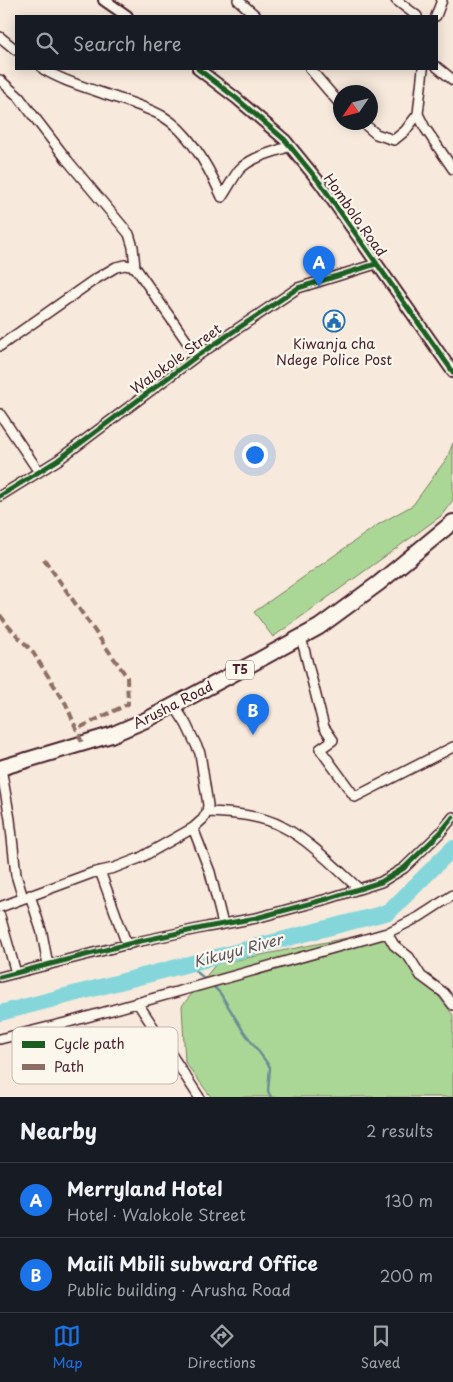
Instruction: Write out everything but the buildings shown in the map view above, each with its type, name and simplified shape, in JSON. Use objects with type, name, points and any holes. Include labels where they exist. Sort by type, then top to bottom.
[{"type":"highway","name":"Arusha Road","points":[[1,768],[111,736],[174,705],[301,637],[319,627],[379,583],[453,522]]},
{"type":"street","points":[[104,0],[125,15]]},
{"type":"street","points":[[238,0],[255,15]]},
{"type":"street","points":[[396,0],[416,15]]},
{"type":"street","points":[[436,15],[442,0]]},
{"type":"street","points":[[0,37],[15,49]]},
{"type":"street","points":[[438,67],[453,80]]},
{"type":"street","points":[[45,70],[60,78],[164,117],[180,130],[194,148],[210,171],[222,197],[239,170],[248,163],[259,156],[271,154],[290,146]]},
{"type":"street","name":"Hombolo Road","points":[[199,70],[236,98],[290,146],[320,183],[453,372]]},
{"type":"street","points":[[311,70],[333,96]]},
{"type":"street","points":[[371,130],[376,134],[394,140],[405,131],[418,114],[423,70]]},
{"type":"street","points":[[0,80],[20,98],[68,161],[129,234],[134,247],[134,267],[196,356]]},
{"type":"street","points":[[418,114],[425,128],[453,169]]},
{"type":"street","name":"Walokole Street","points":[[0,496],[58,460],[196,356],[298,288],[376,264]]},
{"type":"street","points":[[0,346],[94,280],[116,267],[125,265],[134,267]]},
{"type":"street","points":[[0,414],[39,472]]},
{"type":"street","points":[[301,637],[324,727],[333,740],[320,749],[355,798],[453,746]]},
{"type":"street","points":[[0,907],[140,858],[193,828],[207,812],[207,792],[200,753],[186,724],[174,705]]},
{"type":"street","points":[[1,768],[10,819],[16,875],[42,933],[48,965]]},
{"type":"street","points":[[207,812],[243,814],[283,826],[315,850],[359,889]]},
{"type":"street","points":[[0,977],[127,945],[256,918],[381,882],[404,868],[440,833],[453,817]]},
{"type":"street","points":[[193,828],[210,872],[223,924]]},
{"type":"street","points":[[100,871],[127,945]]},
{"type":"street","points":[[42,1027],[387,933],[419,917],[453,895]]},
{"type":"street","points":[[0,916],[16,973]]},
{"type":"street","points":[[387,933],[394,945],[409,958],[421,976],[444,993],[453,1005]]},
{"type":"street","points":[[137,1002],[153,1027]]},
{"type":"street","points":[[178,1065],[199,1097]]},
{"type":"green space","points":[[453,443],[453,500],[441,516],[273,637],[254,612],[379,524],[413,505],[447,458]]},
{"type":"green space","points":[[387,930],[453,1015],[453,1097],[211,1097],[185,1062],[182,1006],[216,964]]},
{"type":"waterway","name":"Kikuyu River","points":[[0,1013],[389,912],[453,848]]},
{"type":"waterway","points":[[189,965],[206,980]]},
{"type":"waterway","points":[[212,985],[220,993],[242,1029],[270,1067],[268,1091],[271,1097]]},
{"type":"marked path","points":[[44,559],[127,677],[128,704],[77,729]]},
{"type":"marked path","points":[[0,615],[32,651],[66,704],[83,745]]},
{"type":"cycle path","points":[[199,70],[236,98],[285,140],[320,183],[453,372]]},
{"type":"cycle path","points":[[0,496],[58,460],[197,356],[298,288],[376,264]]},
{"type":"cycle path","points":[[0,977],[136,942],[256,918],[381,882],[404,868],[440,833],[453,817]]},
{"type":"place","name":"Merryland Hotel","points":[[319,287]]},
{"type":"place","name":"Kiwanja cha Ndege Police Post","points":[[334,321]]},
{"type":"place","name":"Maili Mbili subward Office","points":[[253,735]]}]
